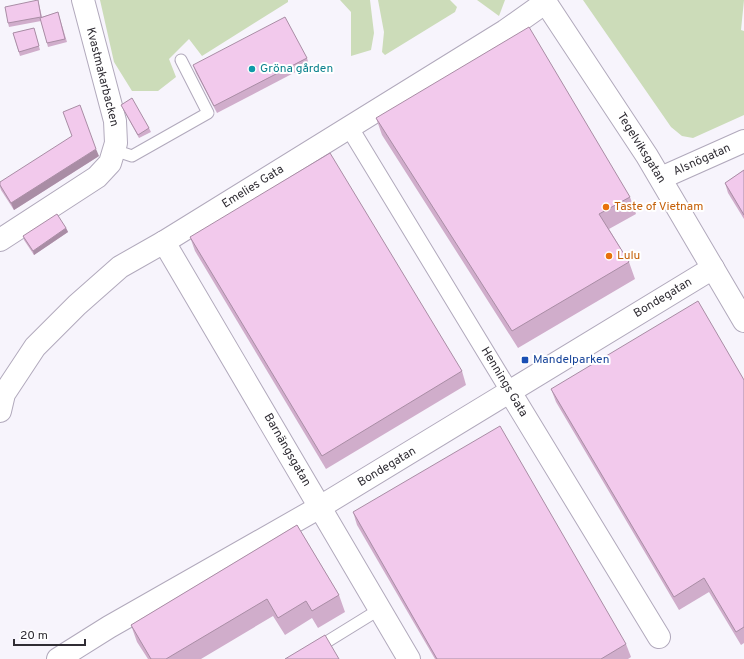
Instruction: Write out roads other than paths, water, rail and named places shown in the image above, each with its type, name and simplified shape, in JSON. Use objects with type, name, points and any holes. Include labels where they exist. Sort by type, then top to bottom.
[{"type":"street","name":"Kvastmakarbacken","points":[[0,240],[96,178],[110,163],[116,143],[115,121],[83,0]]},
{"type":"street","name":"Emelies Gata","points":[[0,411],[4,394],[35,347],[77,304],[120,267],[164,242],[505,31],[545,1]]},
{"type":"street","name":"Tegelviksgatan","points":[[545,1],[661,178],[744,321]]},
{"type":"street","name":"Hennings Gata","points":[[350,127],[659,637]]},
{"type":"street","name":"Alsnögatan","points":[[661,178],[744,141]]},
{"type":"street","name":"Barnängsgatan","points":[[164,242],[409,659]]},
{"type":"street","name":"Bondegatan","points":[[58,659],[109,627],[320,507],[712,268]]},
{"type":"lane","points":[[114,150],[132,156],[208,113],[181,60]]},
{"type":"lane","points":[[299,659],[380,609]]},
{"type":"place","name":"Gröna gården","points":[[252,69]]},
{"type":"place","name":"Taste of Vietnam","points":[[606,207]]},
{"type":"place","name":"Lulu","points":[[609,256]]},
{"type":"place","name":"Mandelparken","points":[[525,360]]}]
